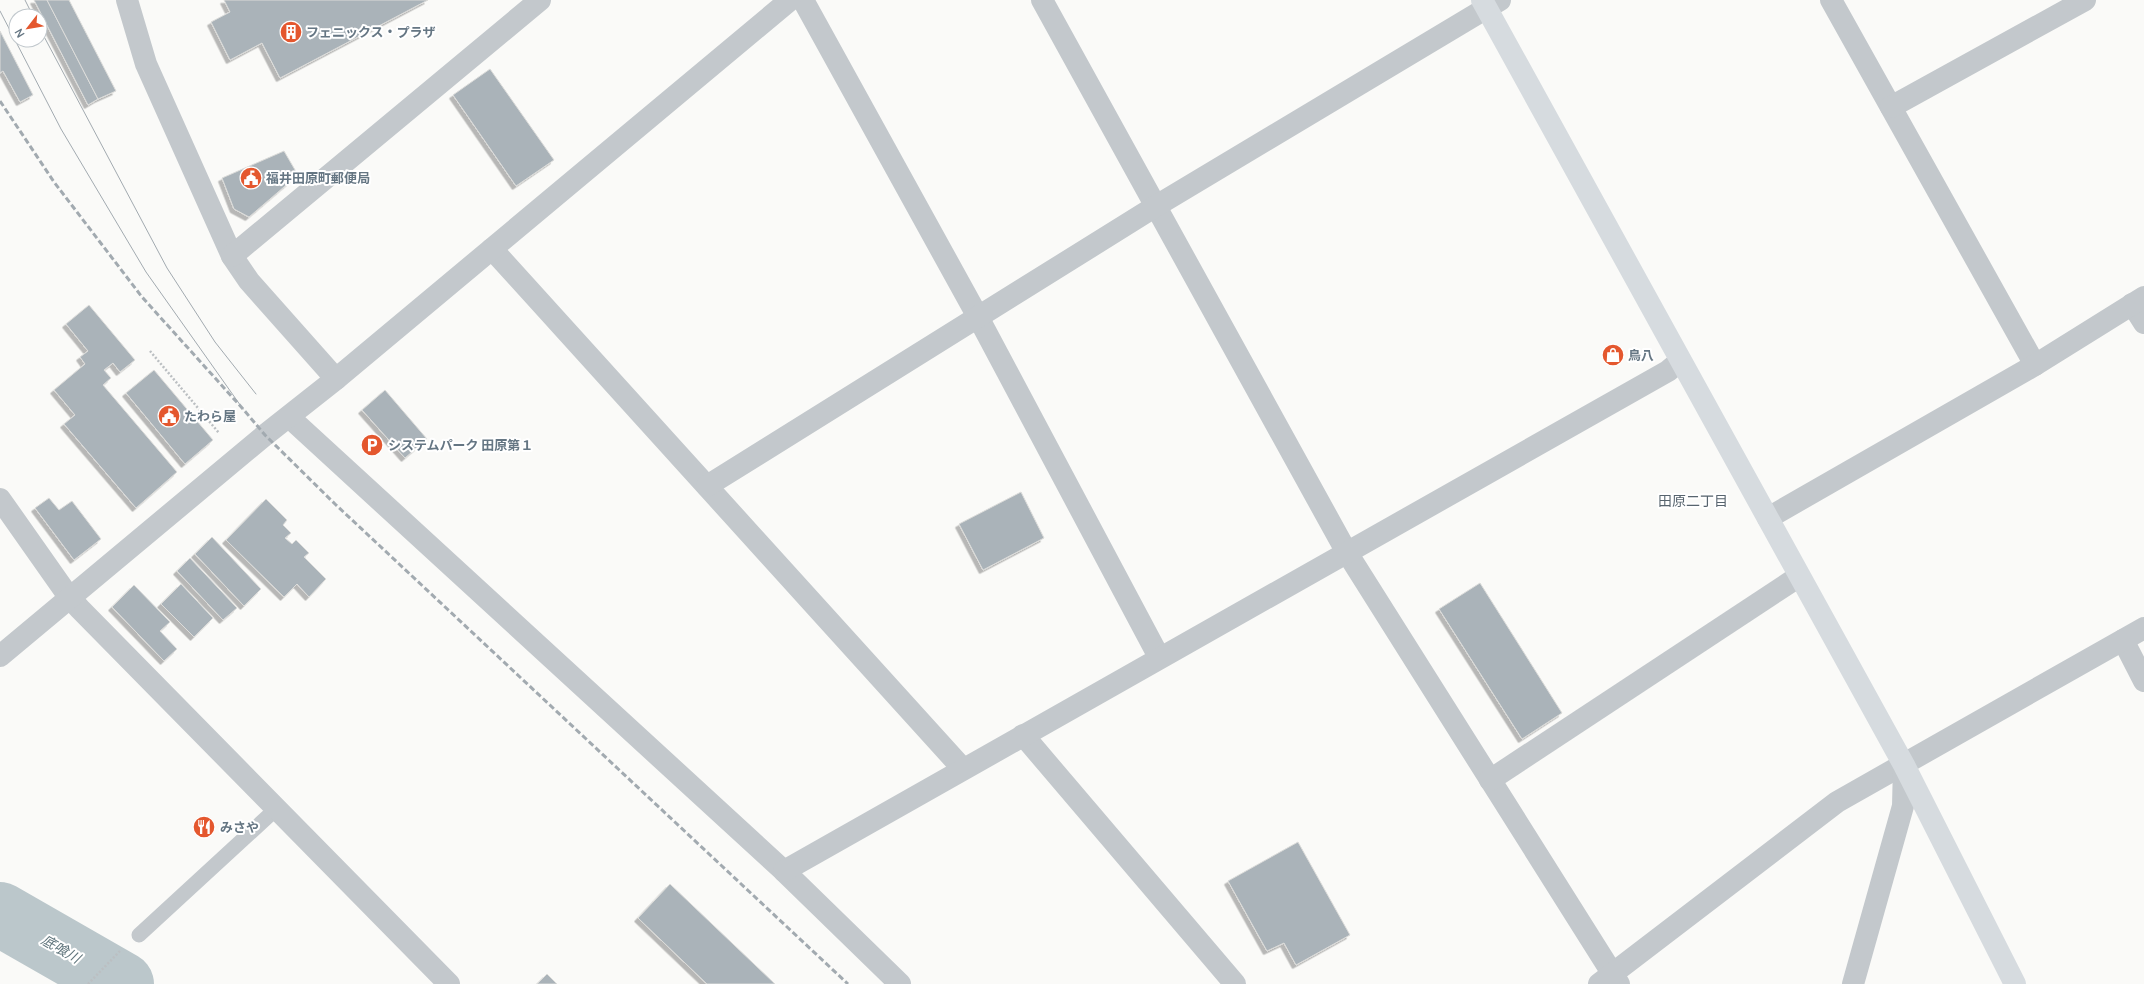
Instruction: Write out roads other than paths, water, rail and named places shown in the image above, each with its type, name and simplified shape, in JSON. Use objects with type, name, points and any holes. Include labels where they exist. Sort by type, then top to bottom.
[{"type":"street","points":[[127,0],[146,64],[232,256],[249,282],[336,379]]},
{"type":"street","points":[[232,256],[540,0]]},
{"type":"street","points":[[0,656],[265,435],[336,379],[790,0]]},
{"type":"street","points":[[803,0],[978,317],[1159,657]]},
{"type":"street","points":[[1042,0],[1346,551],[1490,780],[1610,980],[1837,802],[2144,628]]},
{"type":"street","points":[[1831,0],[2035,365]]},
{"type":"street","points":[[1891,108],[2084,0]]},
{"type":"street","points":[[707,486],[1156,206],[1489,2],[1680,361],[1768,518],[1798,577],[1904,765],[2015,984]]},
{"type":"street","points":[[492,249],[963,769]]},
{"type":"street","points":[[1768,518],[2035,365],[2138,301],[2144,323]]},
{"type":"street","points":[[784,871],[1346,551],[1668,371],[1680,361]]},
{"type":"street","points":[[289,417],[784,871],[900,984]]},
{"type":"street","points":[[0,500],[69,597],[449,984]]},
{"type":"street","points":[[1490,780],[1798,577]]},
{"type":"street","points":[[2123,640],[2144,681]]},
{"type":"street","points":[[1023,735],[1235,984]]},
{"type":"street","points":[[1852,984],[1903,806],[1904,765]]},
{"type":"lane","points":[[138,935],[276,809]]},
{"type":"waterway","name":"底喰川","points":[[0,914],[122,984]]},
{"type":"tram line","points":[[25,0],[29,8]]},
{"type":"tram line","points":[[0,11],[61,129],[146,272],[243,409]]},
{"type":"tram line","points":[[48,44],[167,268],[215,342],[256,394]]},
{"type":"railway","points":[[0,101],[54,182],[142,297],[265,435],[335,504],[848,984]]},
{"type":"place","name":"フェニックス・プラザ","points":[[291,32]]},
{"type":"place","name":"福井田原町郵便局","points":[[251,178]]},
{"type":"place","name":"鳥八","points":[[1613,355]]},
{"type":"place","name":"たわら屋","points":[[169,416]]},
{"type":"place","name":"システムパーク 田原第１","points":[[372,445]]},
{"type":"place","name":"みさや","points":[[204,827]]},
{"type":"district","name":"田原二丁目","points":[[1693,501]]}]
